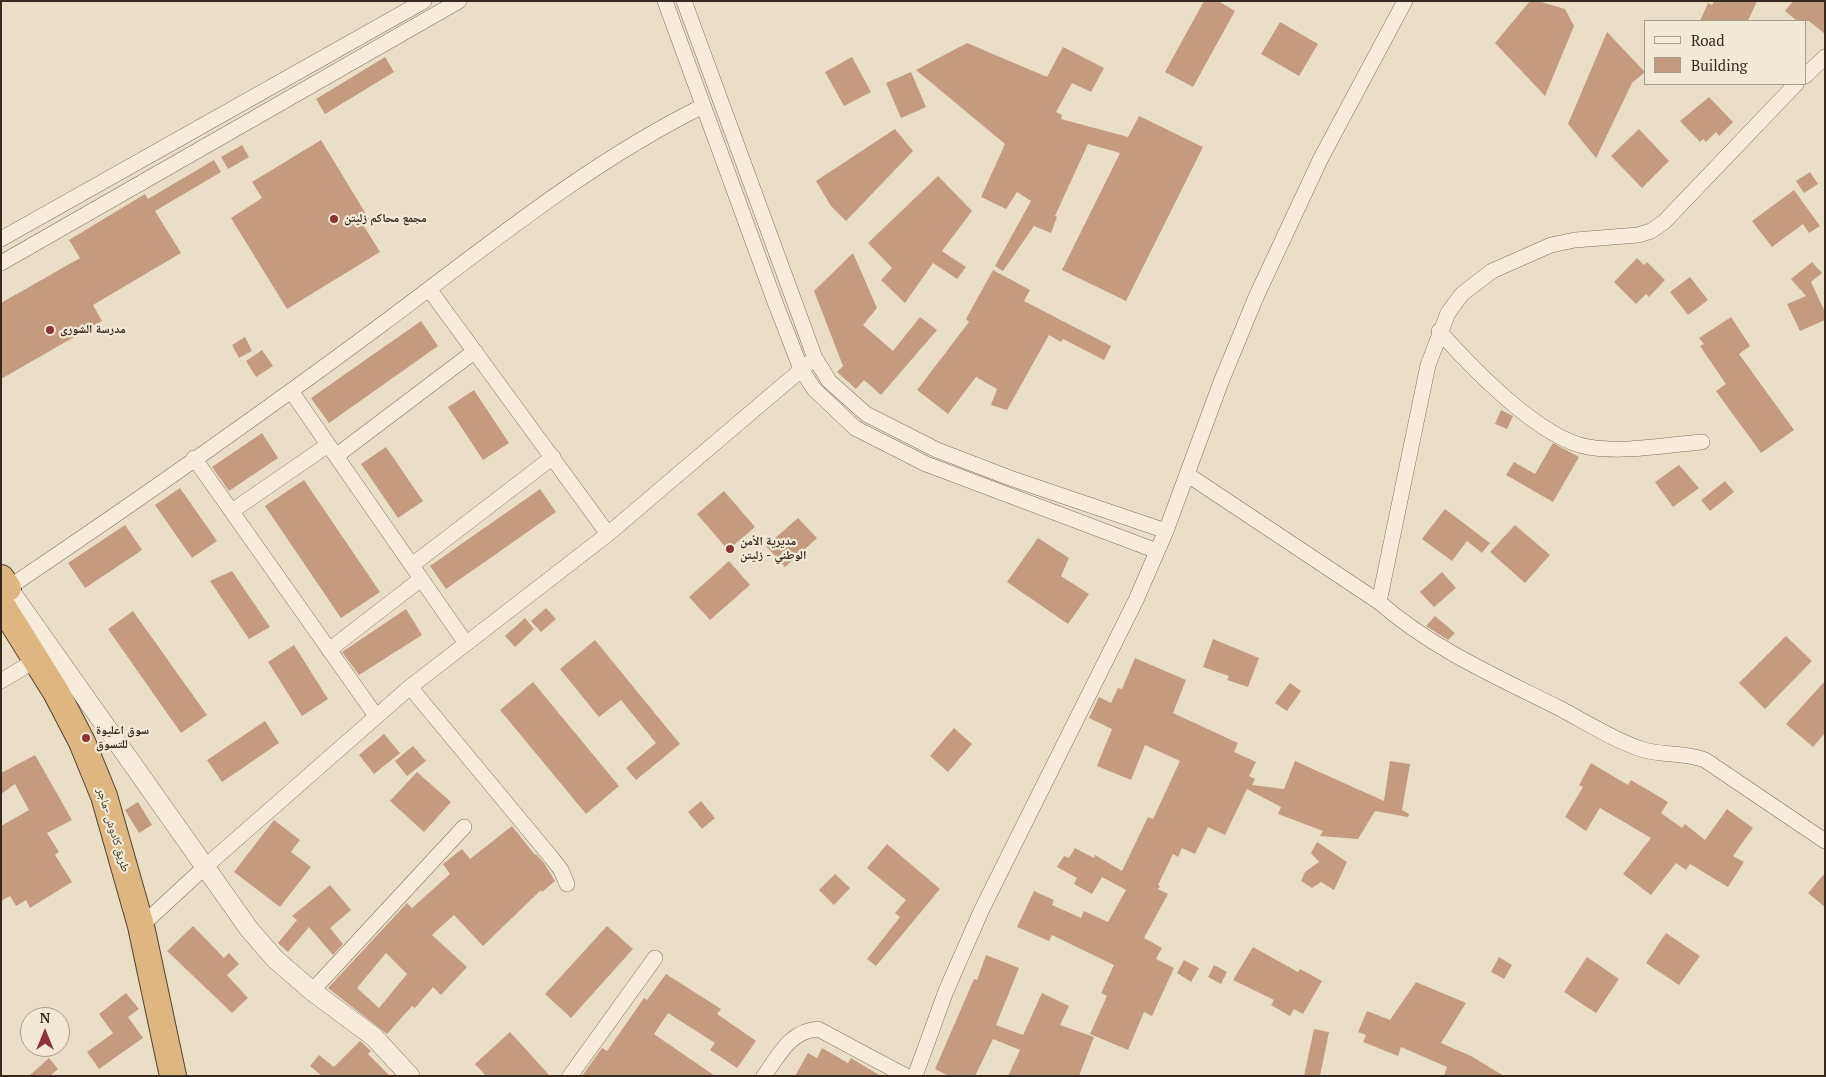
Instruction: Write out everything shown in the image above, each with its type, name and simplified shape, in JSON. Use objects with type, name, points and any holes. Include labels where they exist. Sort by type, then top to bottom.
[{"type":"highway","name":"طريق كادوش -ماجر","points":[[3,591],[36,660],[82,742],[104,796],[141,926],[173,1076]]},
{"type":"street","points":[[1,239],[364,37],[424,1]]},
{"type":"street","points":[[1,262],[459,1]]},
{"type":"street","points":[[665,1],[801,370],[814,389],[855,428],[926,464],[1158,551]]},
{"type":"street","points":[[684,1],[815,358],[830,381],[866,414],[937,450],[1019,481],[1166,531]]},
{"type":"street","points":[[915,1076],[946,991],[982,909],[1158,551],[1188,475],[1221,382],[1260,288],[1320,158],[1406,1]]},
{"type":"street","points":[[364,37],[371,51]]},
{"type":"street","points":[[1806,75],[1825,58]]},
{"type":"street","points":[[1379,602],[1428,364],[1439,331],[1448,313],[1462,294],[1492,270],[1551,245],[1575,240],[1638,235],[1651,231],[1664,222],[1795,85]]},
{"type":"street","points":[[410,1076],[374,1037],[312,991],[275,959],[249,929],[206,866],[3,591],[291,391],[600,164],[658,129],[703,106]]},
{"type":"street","points":[[430,289],[608,534]]},
{"type":"street","points":[[1439,331],[1474,371],[1538,423],[1566,440],[1587,447],[1623,449],[1702,442]]},
{"type":"street","points":[[232,511],[332,450],[476,350]]},
{"type":"street","points":[[141,926],[206,866],[410,687],[465,642],[608,534],[815,358]]},
{"type":"street","points":[[291,391],[465,642]]},
{"type":"street","points":[[412,565],[553,457]]},
{"type":"street","points":[[194,458],[376,716]]},
{"type":"street","points":[[1188,475],[1379,602],[1406,626],[1476,666],[1639,749],[1670,756],[1692,755],[1704,760],[1825,841]]},
{"type":"street","points":[[329,650],[421,579]]},
{"type":"street","points":[[1,681],[36,660]]},
{"type":"street","points":[[410,687],[551,857],[561,870],[566,884]]},
{"type":"street","points":[[312,991],[464,827]]},
{"type":"street","points":[[570,1076],[655,958]]},
{"type":"street","points":[[764,1076],[790,1040],[805,1030],[818,1029],[906,1076]]},
{"type":"building","points":[[1204,1],[1218,1],[1235,11],[1193,87],[1165,72]]},
{"type":"building","points":[[1530,1],[1538,1],[1565,9],[1574,26],[1545,96],[1495,43]]},
{"type":"building","points":[[1714,1],[1757,1],[1748,20],[1700,20],[1708,3],[1712,5]]},
{"type":"building","points":[[1793,1],[1825,1],[1825,34],[1809,21],[1796,20],[1785,11]]},
{"type":"building","points":[[1280,22],[1318,44],[1299,76],[1261,54]]},
{"type":"building","points":[[1607,32],[1644,73],[1632,83],[1596,158],[1568,124]]},
{"type":"building","points":[[967,43],[1047,77],[1063,47],[1104,68],[1091,92],[1072,83],[1056,112],[1062,115],[1061,119],[1128,137],[1139,116],[1203,147],[1126,301],[1062,270],[1120,153],[1088,144],[1055,216],[1057,217],[1051,233],[1034,226],[1003,271],[995,266],[1031,201],[1017,192],[1006,209],[981,197],[1005,144],[916,70]]},
{"type":"building","points":[[385,57],[394,72],[325,114],[316,99]]},
{"type":"building","points":[[852,57],[871,92],[844,106],[825,72]]},
{"type":"building","points":[[911,72],[926,107],[901,118],[886,83]]},
{"type":"building","points":[[1709,97],[1733,122],[1719,136],[1716,132],[1706,142],[1703,139],[1700,142],[1680,121]]},
{"type":"building","points":[[895,129],[913,151],[846,221],[831,206],[816,181]]},
{"type":"building","points":[[1639,129],[1669,161],[1642,188],[1611,156]]},
{"type":"building","points":[[321,140],[369,219],[362,223],[380,252],[287,309],[231,218],[262,198],[252,182]]},
{"type":"building","points":[[242,145],[249,157],[228,169],[221,157]]},
{"type":"building","points":[[214,160],[221,172],[155,211],[181,253],[93,305],[102,321],[1,379],[1,303],[80,258],[69,240],[145,194],[148,199]]},
{"type":"building","points":[[1810,172],[1818,184],[1804,193],[1796,181]]},
{"type":"building","points":[[938,176],[972,211],[942,251],[966,267],[957,279],[933,263],[905,303],[881,280],[892,268],[868,243]]},
{"type":"building","points":[[1794,190],[1820,226],[1809,233],[1803,224],[1772,247],[1752,221]]},
{"type":"building","points":[[853,253],[877,308],[863,325],[893,351],[920,317],[937,330],[881,395],[864,380],[856,389],[837,372],[843,366],[814,291]]},
{"type":"building","points":[[1637,258],[1644,265],[1647,262],[1665,280],[1649,297],[1646,294],[1636,304],[1614,282]]},
{"type":"building","points":[[1812,262],[1822,273],[1811,282],[1825,312],[1825,320],[1800,331],[1787,304],[1806,296],[1791,279]]},
{"type":"building","points":[[993,270],[1030,290],[1024,301],[1111,346],[1104,360],[1063,339],[1061,342],[1049,335],[1007,410],[991,405],[997,389],[976,377],[948,414],[917,390],[969,322],[966,319]]},
{"type":"building","points":[[1690,277],[1708,300],[1688,315],[1670,292]]},
{"type":"building","points":[[1731,317],[1750,346],[1739,354],[1794,430],[1761,453],[1716,391],[1726,384],[1700,346],[1704,344],[1699,338]]},
{"type":"building","points":[[421,321],[438,346],[329,423],[311,398]]},
{"type":"building","points":[[245,337],[252,351],[239,358],[232,345]]},
{"type":"building","points":[[262,350],[273,366],[256,377],[246,361]]},
{"type":"building","points":[[474,390],[509,443],[483,460],[448,407]]},
{"type":"building","points":[[1501,410],[1513,416],[1507,429],[1495,424]]},
{"type":"building","points":[[262,433],[278,458],[229,491],[212,467]]},
{"type":"building","points":[[1553,443],[1579,457],[1553,502],[1506,475],[1514,462],[1535,474]]},
{"type":"building","points":[[386,447],[423,501],[398,518],[361,464]]},
{"type":"building","points":[[1679,465],[1699,488],[1673,507],[1655,482]]},
{"type":"building","points":[[304,480],[380,592],[341,618],[265,506]]},
{"type":"building","points":[[1725,481],[1734,492],[1710,511],[1701,500]]},
{"type":"building","points":[[180,488],[217,541],[192,558],[155,505]]},
{"type":"building","points":[[540,489],[556,512],[446,589],[430,566]]},
{"type":"building","points":[[724,491],[755,527],[728,550],[697,514]]},
{"type":"building","points":[[1445,509],[1490,543],[1482,553],[1467,541],[1452,561],[1422,539]]},
{"type":"building","points":[[798,518],[817,538],[785,567],[766,546]]},
{"type":"building","points":[[125,525],[142,550],[85,588],[68,563]]},
{"type":"building","points":[[1515,525],[1550,555],[1525,583],[1490,552]]},
{"type":"building","points":[[1038,538],[1069,558],[1061,576],[1089,594],[1068,624],[1007,582]]},
{"type":"building","points":[[729,561],[750,585],[710,620],[689,597]]},
{"type":"building","points":[[232,571],[270,627],[249,639],[210,581]]},
{"type":"building","points":[[1442,572],[1456,588],[1434,607],[1420,592]]},
{"type":"building","points":[[546,608],[556,619],[541,632],[531,621]]},
{"type":"building","points":[[406,609],[422,635],[359,675],[342,652]]},
{"type":"building","points":[[133,611],[207,715],[181,733],[108,629]]},
{"type":"building","points":[[1435,616],[1455,633],[1448,640],[1426,626]]},
{"type":"building","points":[[525,618],[534,629],[515,647],[505,636]]},
{"type":"building","points":[[1786,636],[1812,661],[1765,709],[1739,683]]},
{"type":"building","points":[[1213,639],[1259,658],[1248,687],[1227,680],[1229,676],[1203,667]]},
{"type":"building","points":[[595,640],[680,744],[636,780],[626,768],[656,743],[621,700],[599,717],[560,669]]},
{"type":"building","points":[[294,645],[328,699],[302,716],[268,662]]},
{"type":"building","points":[[1135,658],[1186,680],[1173,713],[1238,743],[1234,752],[1256,762],[1249,776],[1255,779],[1252,785],[1284,789],[1295,761],[1384,801],[1390,761],[1410,764],[1402,810],[1409,814],[1408,817],[1375,811],[1358,839],[1320,836],[1323,831],[1278,814],[1281,807],[1247,789],[1225,835],[1208,827],[1195,854],[1182,848],[1178,857],[1173,854],[1158,885],[1160,886],[1158,889],[1168,894],[1144,938],[1162,948],[1156,959],[1174,968],[1152,1016],[1144,1012],[1128,1050],[1090,1034],[1107,996],[1101,993],[1114,965],[1052,935],[1049,941],[1017,927],[1034,891],[1054,900],[1052,905],[1081,918],[1084,911],[1108,922],[1126,890],[1102,877],[1092,894],[1074,884],[1077,878],[1057,867],[1064,856],[1069,858],[1075,848],[1094,858],[1095,855],[1122,871],[1148,817],[1153,819],[1180,761],[1145,745],[1131,780],[1097,766],[1112,729],[1089,718],[1099,697],[1111,703],[1118,688],[1122,689]]},
{"type":"building","points":[[1825,681],[1825,733],[1813,747],[1786,724]]},
{"type":"building","points":[[533,682],[619,786],[586,814],[500,710]]},
{"type":"building","points":[[1290,683],[1301,691],[1287,711],[1275,703]]},
{"type":"building","points":[[265,721],[279,743],[222,782],[207,760]]},
{"type":"building","points":[[954,728],[972,744],[948,772],[930,756]]},
{"type":"building","points":[[384,734],[400,753],[374,774],[359,755]]},
{"type":"building","points":[[413,746],[426,761],[407,776],[395,761]]},
{"type":"building","points":[[35,755],[72,820],[47,833],[59,852],[55,855],[72,882],[30,908],[26,900],[16,906],[10,896],[1,901],[1,826],[29,810],[15,784],[1,794],[1,773]]},
{"type":"building","points":[[1591,763],[1628,785],[1631,780],[1668,802],[1661,813],[1682,828],[1685,824],[1705,840],[1727,809],[1753,828],[1733,856],[1744,862],[1728,887],[1690,864],[1686,870],[1676,863],[1651,895],[1623,874],[1651,838],[1600,808],[1586,831],[1565,817],[1583,787],[1579,785]]},
{"type":"building","points":[[417,772],[451,802],[424,832],[390,801]]},
{"type":"building","points":[[701,801],[715,818],[702,829],[688,812]]},
{"type":"building","points":[[138,802],[152,825],[139,833],[125,810]]},
{"type":"building","points":[[274,820],[300,840],[291,852],[311,867],[280,907],[234,872]]},
{"type":"building","points":[[512,826],[535,855],[544,863],[555,881],[542,892],[541,890],[483,946],[454,915],[432,935],[467,967],[441,995],[433,987],[415,1008],[412,1006],[387,1034],[328,988],[407,903],[412,908],[450,874],[443,864],[462,849],[470,859]],"holes":[[[386,953],[407,974],[379,1008],[357,988]]]},
{"type":"building","points":[[1317,842],[1347,862],[1334,890],[1321,882],[1312,888],[1301,881],[1305,872],[1319,862],[1311,853]]},
{"type":"building","points":[[887,844],[940,889],[876,966],[867,959],[900,917],[895,913],[906,900],[867,868]]},
{"type":"building","points":[[1825,873],[1825,907],[1808,893]]},
{"type":"building","points":[[835,874],[850,888],[834,905],[819,890]]},
{"type":"building","points":[[330,885],[351,910],[330,928],[343,944],[333,955],[309,927],[288,952],[278,943],[297,920],[292,916]]},
{"type":"building","points":[[193,926],[224,958],[229,953],[239,964],[227,975],[248,998],[232,1013],[167,951]]},
{"type":"building","points":[[607,926],[633,949],[571,1018],[545,994]]},
{"type":"building","points":[[1666,933],[1700,956],[1679,985],[1646,963]]},
{"type":"building","points":[[1253,947],[1298,972],[1300,969],[1322,981],[1303,1014],[1294,1009],[1290,1016],[1271,1005],[1274,1000],[1233,980]]},
{"type":"building","points":[[986,955],[1019,968],[996,1025],[1023,1035],[1042,993],[1069,1006],[1060,1025],[1094,1037],[1079,1076],[1008,1076],[1020,1050],[993,1039],[975,1076],[949,1076],[935,1069],[974,979],[977,980]]},
{"type":"building","points":[[1499,957],[1512,965],[1504,979],[1491,972]]},
{"type":"building","points":[[1587,957],[1619,979],[1596,1013],[1564,992]]},
{"type":"building","points":[[1184,960],[1199,968],[1191,982],[1177,973]]},
{"type":"building","points":[[1214,965],[1227,972],[1221,984],[1208,977]]},
{"type":"building","points":[[666,974],[721,1009],[717,1014],[756,1041],[737,1068],[710,1050],[715,1043],[668,1013],[654,1034],[715,1076],[582,1076],[602,1048],[607,1051],[644,998],[647,1000]]},
{"type":"building","points":[[1416,982],[1466,1003],[1441,1043],[1471,1056],[1504,1076],[1444,1076],[1447,1067],[1401,1047],[1398,1056],[1363,1042],[1366,1035],[1358,1032],[1367,1011],[1390,1020]]},
{"type":"building","points":[[126,993],[139,1009],[128,1017],[143,1038],[99,1069],[87,1052],[113,1033],[99,1014]]},
{"type":"building","points":[[1314,1029],[1329,1032],[1320,1076],[1304,1076]]},
{"type":"building","points":[[510,1032],[550,1076],[486,1076],[475,1064]]},
{"type":"building","points":[[360,1041],[371,1051],[368,1054],[390,1076],[322,1076],[310,1066],[319,1055],[334,1067]]},
{"type":"building","points":[[822,1048],[848,1063],[851,1058],[881,1076],[795,1076],[808,1053],[817,1058]]},
{"type":"building","points":[[49,1058],[58,1069],[50,1076],[29,1076]]},
{"type":"place","name":"مجمع محاكم زليتن","points":[[334,219]]},
{"type":"place","name":"مدرسة الشورى","points":[[50,330]]},
{"type":"place","name":"مديرية الأمن الوطني - زليتن","points":[[730,549]]},
{"type":"place","name":"سوق اعليوة للتسوق","points":[[86,738]]}]
